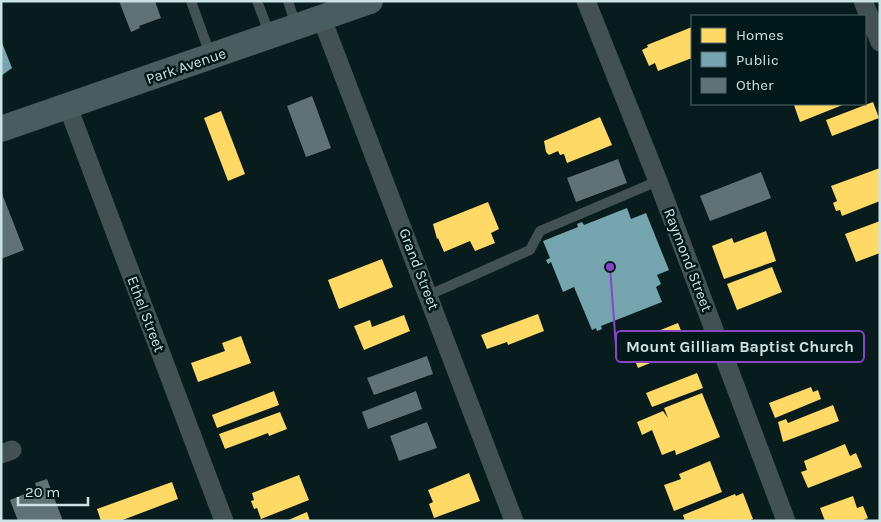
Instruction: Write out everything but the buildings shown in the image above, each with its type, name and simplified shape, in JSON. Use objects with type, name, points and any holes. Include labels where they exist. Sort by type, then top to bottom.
[{"type":"main road","name":"Park Avenue","points":[[1,129],[370,1]]},
{"type":"street","name":"Raymond Street","points":[[586,1],[658,181],[786,521]]},
{"type":"street","points":[[863,1],[880,42]]},
{"type":"street","name":"Grand Street","points":[[322,18],[514,521]]},
{"type":"street","name":"Ethel Street","points":[[68,107],[224,521]]},
{"type":"lane","points":[[191,1],[211,57]]},
{"type":"lane","points":[[257,1],[270,36]]},
{"type":"lane","points":[[288,1],[297,27]]},
{"type":"lane","points":[[429,295],[530,250],[540,230],[658,181]]},
{"type":"place","name":"Mount Gilliam Baptist Church","points":[[610,267]]}]
